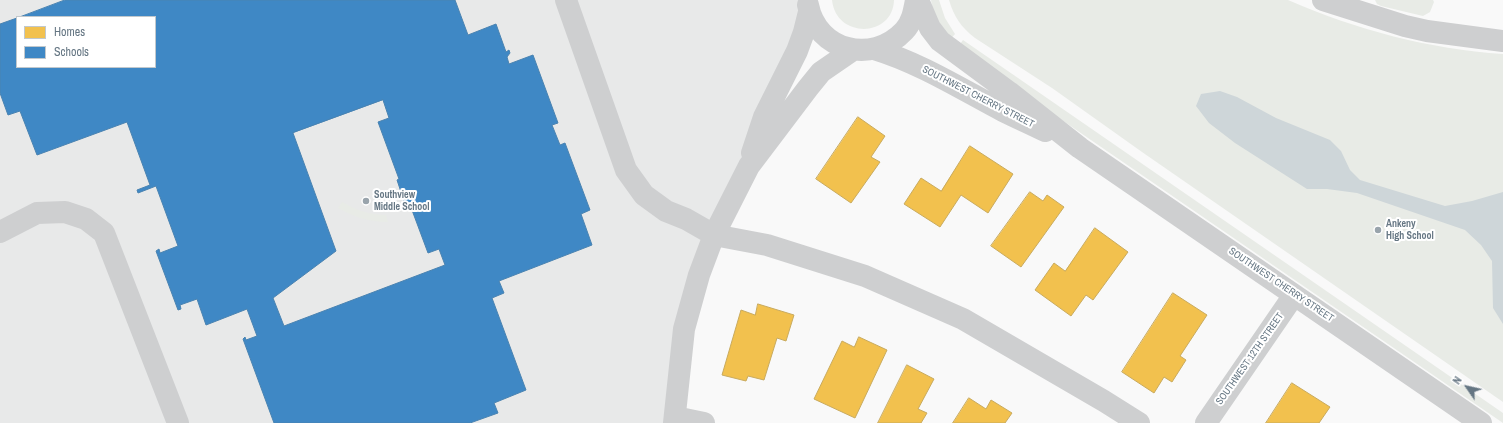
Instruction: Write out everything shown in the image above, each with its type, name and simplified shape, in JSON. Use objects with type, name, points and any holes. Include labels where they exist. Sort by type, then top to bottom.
[{"type":"street","points":[[566,0],[626,170],[644,195],[666,211],[714,235],[767,245],[865,276],[963,319],[1139,423]]},
{"type":"street","points":[[808,6],[815,25],[826,37],[838,46],[853,50],[874,49],[891,42],[905,30],[914,14],[917,0]]},
{"type":"street","name":"SOUTHWEST CHERRY STREET","points":[[917,0],[930,28],[940,41],[1009,92],[1080,148],[1481,423]]},
{"type":"street","points":[[1323,0],[1405,26],[1434,32],[1503,40]]},
{"type":"street","points":[[749,166],[757,135],[764,117],[797,51],[804,32],[808,6]]},
{"type":"street","name":"SOUTHWEST CHERRY STREET","points":[[874,49],[894,55],[916,65],[1005,112],[1080,148]]},
{"type":"street","points":[[704,423],[674,420],[684,329],[699,275],[714,235],[749,166],[821,72],[853,50]]},
{"type":"street","points":[[0,232],[37,213],[65,212],[86,219],[104,233],[178,423]]},
{"type":"street","name":"SOUTHWEST 12TH STREET","points":[[1206,423],[1294,295]]},
{"type":"shaded area","name":"Southview Middle School","points":[[0,0],[807,0],[714,235],[674,423],[0,423]]},
{"type":"shaded area","points":[[832,0],[894,0],[891,13],[884,22],[875,27],[864,29],[853,27],[843,22],[836,13]]},
{"type":"shaded area","points":[[931,0],[939,0],[945,18],[955,34],[949,41],[933,12]]},
{"type":"shaded area","name":"Ankeny High School","points":[[949,0],[1288,0],[1314,11],[1367,29],[1421,43],[1448,48],[1503,54],[1503,402],[1052,88],[975,38],[959,21],[953,12]]},
{"type":"shaded area","points":[[1375,0],[1433,0],[1434,2],[1430,12],[1423,16],[1381,6],[1377,4]]},
{"type":"shaded area","points":[[963,40],[1503,413],[1503,423],[957,48]]},
{"type":"shaded area","points":[[1220,91],[1237,97],[1276,118],[1330,140],[1341,151],[1350,170],[1360,180],[1445,206],[1472,201],[1503,192],[1503,324],[1493,308],[1492,261],[1481,245],[1465,230],[1357,193],[1327,189],[1307,189],[1235,143],[1209,123],[1196,106],[1201,94]]},
{"type":"shaded area","points":[[342,202],[363,212],[386,215],[388,222],[368,220],[350,214],[338,208]]},
{"type":"building: Homes","points":[[858,117],[885,136],[871,157],[880,162],[851,203],[816,179]]},
{"type":"building: Homes","points":[[970,146],[1013,174],[988,213],[961,195],[940,227],[904,204],[921,178],[941,191]]},
{"type":"building: Homes","points":[[1030,192],[1043,201],[1047,195],[1064,207],[1021,267],[991,246]]},
{"type":"building: Homes","points":[[1095,228],[1128,252],[1093,300],[1086,295],[1071,316],[1035,290],[1054,263],[1065,271]]},
{"type":"building: Homes","points":[[1173,293],[1207,315],[1180,356],[1186,360],[1172,382],[1164,377],[1154,393],[1122,372]]},
{"type":"building: Homes","points":[[758,304],[794,315],[786,341],[777,338],[764,380],[748,376],[746,381],[722,375],[741,310],[755,315]]},
{"type":"building: Homes","points":[[859,337],[887,350],[855,418],[814,399],[842,341],[854,347]]},
{"type":"building: Homes","points":[[907,365],[934,379],[918,409],[927,413],[921,423],[878,423]]},
{"type":"building: Homes","points":[[1292,383],[1330,407],[1319,423],[1266,423]]},
{"type":"building: Homes","points":[[969,398],[986,409],[991,400],[1012,413],[1005,423],[953,423]]},
{"type":"building: Schools","name":"Southview Middle School","points":[[65,0],[455,0],[468,35],[496,24],[506,52],[509,50],[510,53],[507,57],[509,64],[533,55],[558,123],[552,125],[560,145],[565,143],[590,210],[581,214],[592,245],[499,281],[504,293],[492,298],[526,390],[494,403],[498,413],[470,423],[274,423],[243,339],[245,337],[246,340],[257,336],[247,309],[206,325],[197,299],[180,305],[181,309],[178,310],[156,251],[159,249],[160,253],[178,246],[156,186],[138,193],[137,190],[150,185],[127,122],[37,155],[20,111],[8,115],[0,93],[0,24],[16,18],[16,68],[156,68],[156,16],[23,16]],"holes":[[[383,100],[389,118],[378,122],[399,179],[397,180],[405,204],[409,202],[428,253],[439,249],[445,265],[284,326],[273,298],[336,251],[293,133]]]},
{"type":"place","name":"Southview Middle School","points":[[366,201]]},
{"type":"place","name":"Ankeny High School","points":[[1378,230]]}]
